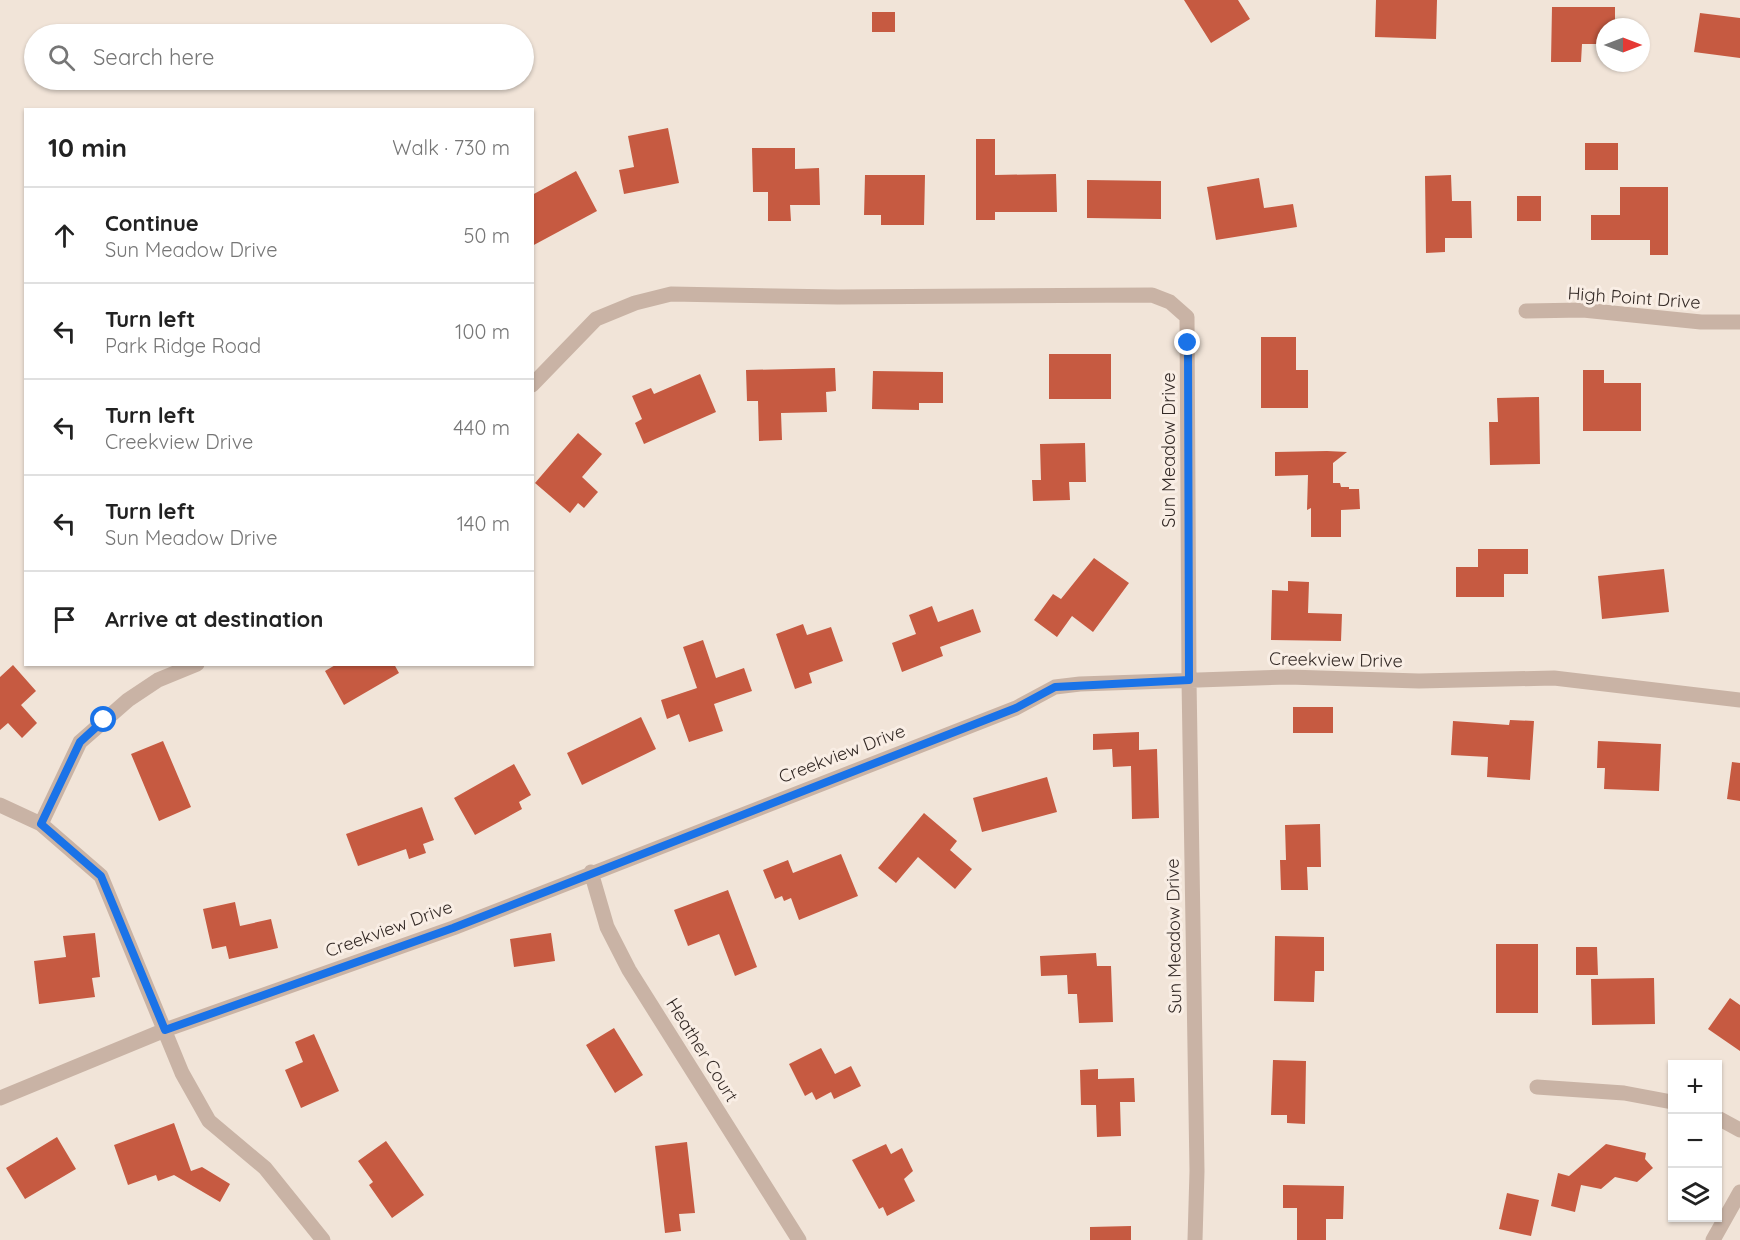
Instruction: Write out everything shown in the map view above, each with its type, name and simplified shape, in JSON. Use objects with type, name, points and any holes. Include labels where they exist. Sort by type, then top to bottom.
[{"type":"street","name":"Sun Meadow Drive","points":[[534,383],[596,319],[635,303],[671,294],[838,297],[1152,295],[1170,302],[1187,316],[1189,680],[1197,1171],[1195,1240]]},
{"type":"street","name":"High Point Drive","points":[[1526,311],[1583,310],[1701,322],[1740,322]]},
{"type":"street","points":[[41,824],[80,742],[128,700],[158,680],[192,666]]},
{"type":"street","name":"Creekview Drive","points":[[0,1098],[165,1030],[442,932],[1016,708],[1055,687],[1288,677],[1419,681],[1554,678],[1740,700]]},
{"type":"street","points":[[0,805],[41,824],[101,876],[182,1073],[208,1120],[265,1168],[323,1240]]},
{"type":"street","name":"Heather Court","points":[[591,872],[607,927],[628,970],[799,1240]]},
{"type":"street","points":[[1537,1087],[1624,1092],[1668,1101]]},
{"type":"street","points":[[1722,1120],[1740,1130]]},
{"type":"street","points":[[1713,1240],[1740,1191]]},
{"type":"building","points":[[1184,0],[1238,0],[1250,19],[1211,43]]},
{"type":"building","points":[[1376,0],[1437,0],[1436,39],[1375,37]]},
{"type":"building","points":[[1552,7],[1615,7],[1615,18],[1596,18],[1596,44],[1582,44],[1581,62],[1551,62]]},
{"type":"building","points":[[872,12],[895,12],[895,32],[872,32]]},
{"type":"building","points":[[1700,13],[1740,18],[1740,58],[1694,52]]},
{"type":"building","points":[[668,128],[679,183],[624,194],[619,170],[634,167],[628,136]]},
{"type":"building","points":[[976,139],[995,139],[995,175],[1056,174],[1057,212],[995,212],[995,220],[976,220]]},
{"type":"building","points":[[1585,143],[1618,143],[1618,170],[1585,170]]},
{"type":"building","points":[[752,148],[795,148],[795,169],[819,168],[820,205],[790,205],[791,221],[768,221],[768,192],[753,192]]},
{"type":"building","points":[[576,171],[597,211],[534,245],[534,194]]},
{"type":"building","points":[[865,175],[925,175],[924,225],[881,225],[881,215],[864,215]]},
{"type":"building","points":[[1451,175],[1452,201],[1471,201],[1472,238],[1445,238],[1445,252],[1426,253],[1425,176]]},
{"type":"building","points":[[1259,178],[1264,208],[1293,204],[1297,227],[1216,240],[1207,187]]},
{"type":"building","points":[[1087,180],[1161,181],[1161,219],[1087,218]]},
{"type":"building","points":[[1620,187],[1668,187],[1668,255],[1650,255],[1650,240],[1591,240],[1591,215],[1620,215]]},
{"type":"building","points":[[1517,196],[1541,196],[1541,221],[1517,221]]},
{"type":"building","points":[[1261,337],[1296,337],[1296,370],[1308,370],[1308,408],[1261,408]]},
{"type":"building","points":[[1049,354],[1111,354],[1111,399],[1049,399]]},
{"type":"building","points":[[835,368],[836,391],[826,392],[827,412],[781,413],[782,440],[759,441],[758,401],[747,401],[746,370]]},
{"type":"building","points":[[1583,370],[1604,370],[1604,383],[1641,383],[1641,431],[1583,431]]},
{"type":"building","points":[[873,371],[943,372],[943,403],[919,403],[919,410],[872,409]]},
{"type":"building","points":[[700,374],[716,412],[644,444],[635,423],[642,419],[632,396],[651,388],[654,394]]},
{"type":"building","points":[[1539,397],[1540,464],[1490,465],[1489,422],[1498,422],[1497,398]]},
{"type":"building","points":[[578,433],[602,454],[582,477],[598,492],[584,508],[578,503],[570,513],[535,483]]},
{"type":"building","points":[[1085,443],[1086,482],[1069,482],[1070,500],[1033,501],[1032,480],[1041,480],[1040,444]]},
{"type":"building","points":[[1275,452],[1347,452],[1333,463],[1333,483],[1340,483],[1341,487],[1349,487],[1349,489],[1359,489],[1360,509],[1341,510],[1341,537],[1311,537],[1311,508],[1307,510],[1308,475],[1275,476]]},
{"type":"building","points":[[1478,549],[1528,549],[1528,574],[1504,574],[1504,597],[1456,597],[1456,567],[1478,567]]},
{"type":"building","points":[[1094,558],[1129,583],[1093,632],[1072,616],[1057,637],[1034,620],[1053,594],[1061,599]]},
{"type":"building","points":[[1664,569],[1669,612],[1602,619],[1598,576]]},
{"type":"building","points":[[1288,581],[1309,582],[1308,613],[1342,614],[1341,641],[1271,640],[1272,590],[1288,591]]},
{"type":"building","points":[[932,606],[938,622],[973,609],[981,632],[940,647],[943,656],[902,672],[892,643],[916,634],[909,615]]},
{"type":"building","points":[[803,624],[807,635],[831,627],[843,661],[809,673],[812,683],[795,689],[776,634]]},
{"type":"building","points":[[703,640],[716,678],[744,668],[752,691],[714,704],[723,731],[689,742],[679,714],[667,719],[661,700],[697,688],[683,647]]},
{"type":"building","points":[[13,665],[36,691],[21,705],[37,723],[22,738],[8,723],[0,730],[0,677]]},
{"type":"building","points":[[334,666],[395,666],[399,673],[344,705],[325,671]]},
{"type":"building","points":[[1293,707],[1333,707],[1333,733],[1293,733]]},
{"type":"building","points":[[641,717],[656,749],[582,785],[567,753]]},
{"type":"building","points":[[1510,720],[1534,721],[1530,780],[1487,777],[1488,757],[1451,755],[1453,721],[1509,725]]},
{"type":"building","points":[[1139,732],[1139,750],[1157,749],[1159,818],[1132,819],[1131,766],[1113,767],[1112,749],[1093,750],[1093,734]]},
{"type":"building","points":[[163,741],[191,807],[159,821],[131,754]]},
{"type":"building","points":[[1598,741],[1661,744],[1659,791],[1604,789],[1605,768],[1597,768]]},
{"type":"building","points":[[1732,762],[1740,763],[1740,801],[1727,799]]},
{"type":"building","points":[[514,764],[531,795],[519,802],[522,809],[475,835],[454,798]]},
{"type":"building","points":[[1047,777],[1057,812],[982,832],[973,798]]},
{"type":"building","points":[[422,807],[434,840],[423,844],[426,853],[409,859],[406,849],[358,866],[346,834]]},
{"type":"building","points":[[924,813],[957,841],[950,850],[972,869],[955,889],[918,857],[896,883],[878,868]]},
{"type":"building","points":[[1320,824],[1321,867],[1307,867],[1308,890],[1281,890],[1280,860],[1286,860],[1285,825]]},
{"type":"building","points":[[841,854],[858,896],[799,920],[791,898],[784,901],[782,896],[775,899],[763,870],[788,860],[793,873]]},
{"type":"building","points":[[728,890],[757,967],[735,976],[719,934],[688,946],[674,910]]},
{"type":"building","points":[[235,902],[240,926],[271,919],[278,948],[229,959],[226,946],[212,949],[203,909]]},
{"type":"building","points":[[95,933],[100,977],[92,978],[95,997],[39,1004],[34,961],[66,957],[63,936]]},
{"type":"building","points":[[551,933],[555,961],[514,967],[510,939]]},
{"type":"building","points":[[1275,936],[1324,937],[1324,971],[1315,971],[1314,1002],[1274,1001]]},
{"type":"building","points":[[1496,944],[1538,944],[1538,1013],[1496,1013]]},
{"type":"building","points":[[1576,947],[1597,947],[1598,975],[1576,975]]},
{"type":"building","points":[[1096,953],[1097,966],[1111,966],[1113,1022],[1079,1023],[1077,994],[1068,994],[1067,975],[1041,976],[1040,956]]},
{"type":"building","points":[[1654,978],[1655,1024],[1592,1025],[1591,979]]},
{"type":"building","points":[[1730,998],[1740,1005],[1740,1051],[1708,1029]]},
{"type":"building","points":[[614,1028],[643,1075],[615,1093],[586,1045]]},
{"type":"building","points":[[314,1034],[339,1091],[301,1108],[285,1070],[303,1062],[295,1042]]},
{"type":"building","points":[[821,1048],[835,1074],[851,1066],[861,1086],[834,1099],[831,1092],[816,1100],[812,1092],[805,1096],[789,1064]]},
{"type":"building","points":[[1273,1060],[1306,1061],[1305,1124],[1287,1123],[1287,1115],[1271,1115]]},
{"type":"building","points":[[1098,1069],[1098,1079],[1134,1078],[1135,1102],[1120,1102],[1121,1136],[1097,1137],[1096,1105],[1081,1105],[1080,1070]]},
{"type":"building","points":[[174,1123],[191,1171],[202,1167],[230,1184],[220,1202],[174,1175],[158,1181],[156,1175],[128,1185],[114,1145]]},
{"type":"building","points":[[57,1137],[76,1169],[25,1199],[6,1168]]},
{"type":"building","points":[[386,1141],[424,1195],[392,1218],[369,1185],[373,1182],[358,1161]]},
{"type":"building","points":[[687,1142],[695,1213],[679,1214],[681,1231],[665,1233],[655,1146]]},
{"type":"building","points":[[886,1144],[891,1154],[902,1148],[913,1171],[904,1179],[915,1201],[887,1216],[883,1207],[879,1209],[852,1160]]},
{"type":"building","points":[[1606,1144],[1646,1153],[1645,1159],[1653,1168],[1637,1182],[1615,1177],[1601,1189],[1581,1185],[1575,1212],[1551,1206],[1558,1173],[1569,1176]]},
{"type":"building","points":[[1283,1185],[1344,1186],[1343,1219],[1326,1219],[1326,1240],[1297,1240],[1297,1208],[1283,1208]]},
{"type":"building","points":[[1507,1193],[1539,1200],[1531,1236],[1499,1229]]},
{"type":"building","points":[[1131,1226],[1131,1240],[1090,1240],[1090,1227]]},
{"type":"route","points":[[104,720],[80,742],[41,824],[83,858],[101,876],[165,1030],[453,928],[591,872],[1016,708],[1055,687],[1189,680],[1188,343]]}]
